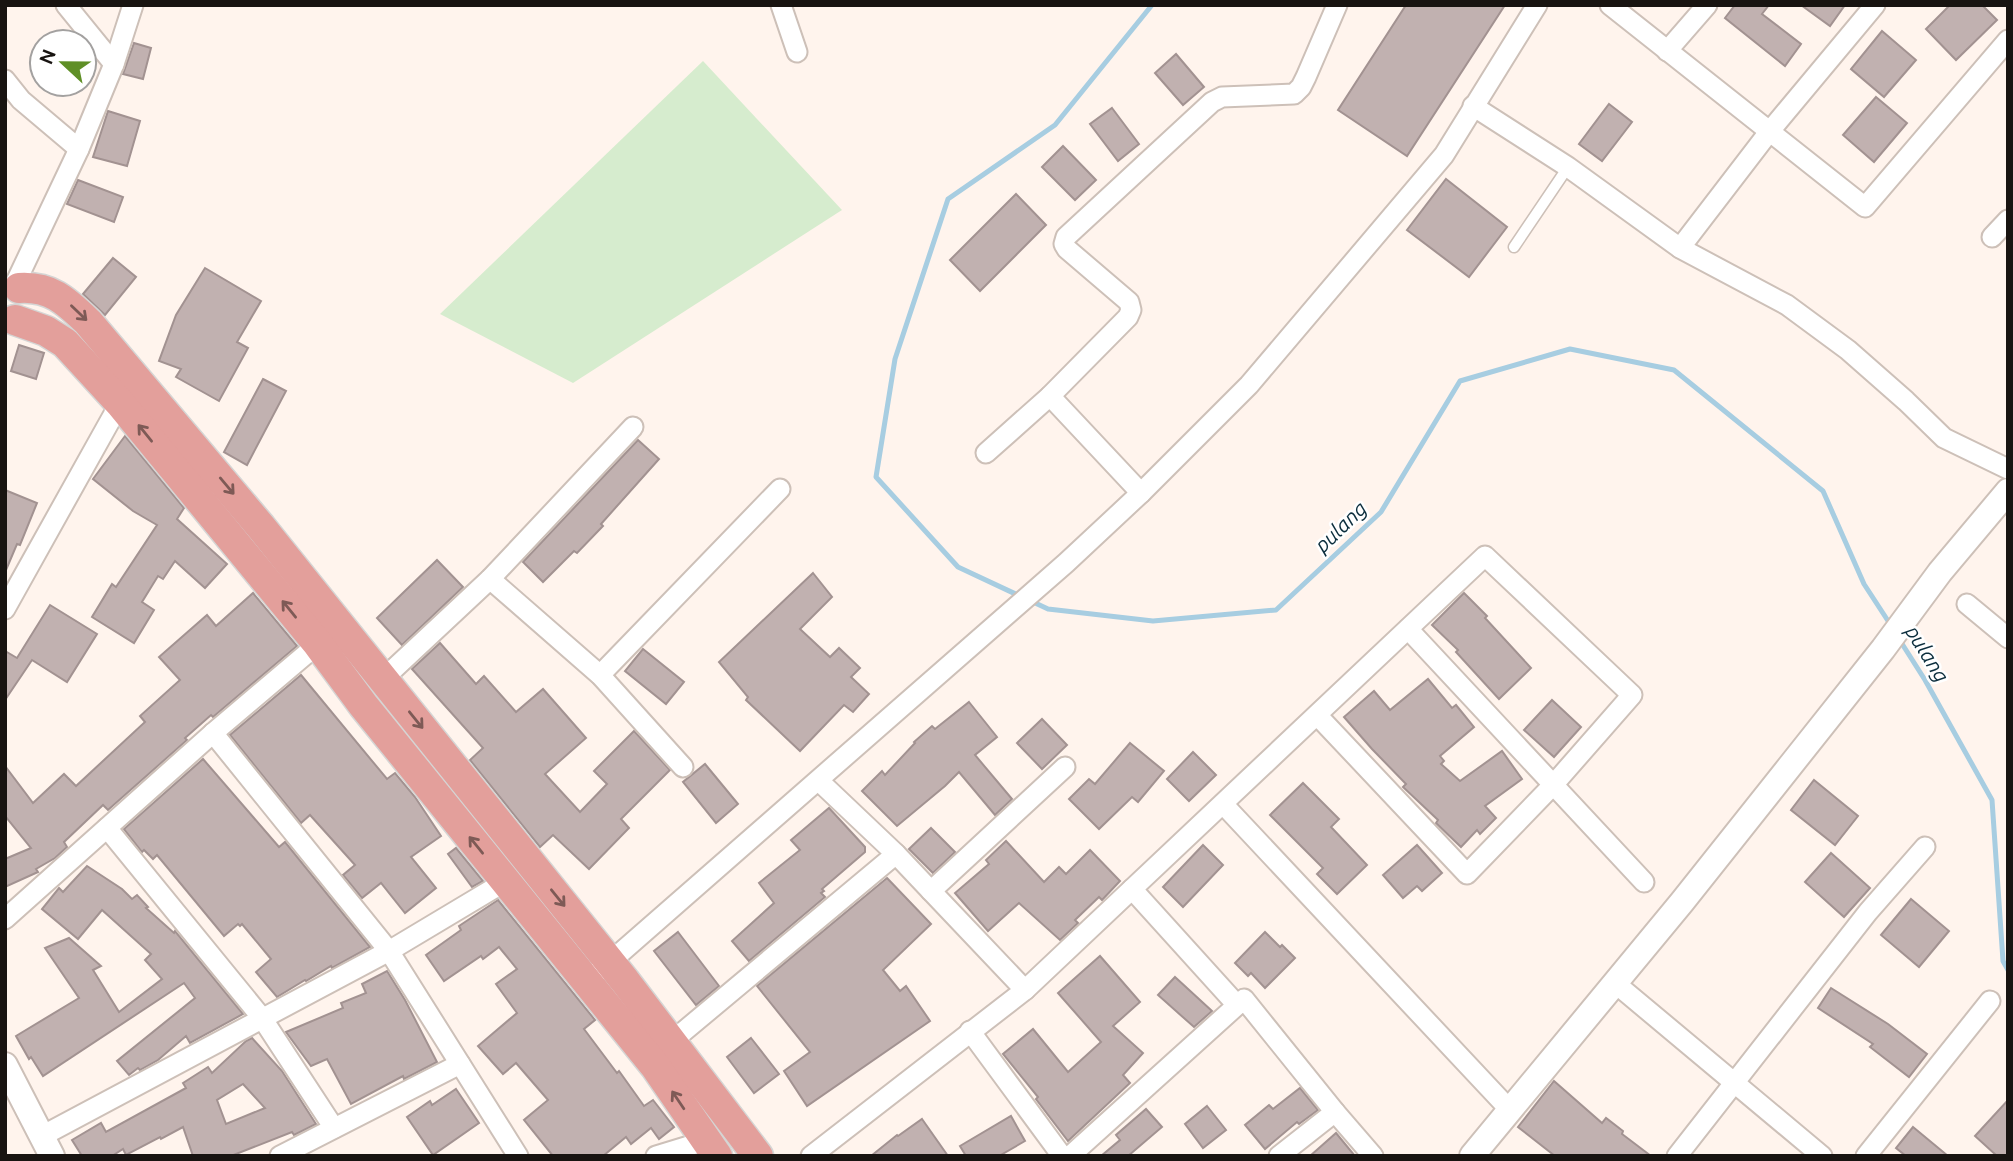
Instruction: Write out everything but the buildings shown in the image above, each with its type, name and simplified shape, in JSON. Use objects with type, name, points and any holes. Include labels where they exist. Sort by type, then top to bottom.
[{"type":"main road","points":[[8,322],[23,313],[26,302],[23,292],[13,285]]},
{"type":"main road","points":[[13,285],[34,287],[52,293],[66,301],[88,322],[261,527],[610,962],[758,1156]]},
{"type":"main road","points":[[8,322],[46,331],[65,343],[120,403],[318,644],[363,705],[655,1066],[711,1148]]},
{"type":"street","points":[[66,5],[114,64]]},
{"type":"street","points":[[13,285],[79,149],[114,64],[133,5]]},
{"type":"street","points":[[781,5],[797,52]]},
{"type":"street","points":[[986,453],[1050,396],[1128,317],[1129,302],[1068,249],[1064,244],[1066,237],[1212,102],[1222,97],[1294,94],[1306,77],[1336,5]]},
{"type":"street","points":[[585,981],[1056,572],[1141,493],[1249,385],[1444,155],[1537,5]]},
{"type":"street","points":[[1610,5],[1865,207],[2008,40]]},
{"type":"street","points":[[1667,51],[1707,5]]},
{"type":"street","points":[[1680,248],[1769,132],[1875,5]]},
{"type":"street","points":[[5,80],[21,100],[79,149]]},
{"type":"street","points":[[5,113],[21,100]]},
{"type":"street","points":[[1472,106],[1568,167],[1680,248],[1787,305],[1848,350],[1944,438],[2008,469]]},
{"type":"street","points":[[1992,237],[2008,220]]},
{"type":"street","points":[[1050,396],[1141,493]]},
{"type":"street","points":[[5,609],[120,403]]},
{"type":"street","points":[[383,679],[490,579],[634,427]]},
{"type":"street","points":[[600,676],[780,489]]},
{"type":"street","points":[[1472,1156],[1682,902],[1883,649],[1940,572],[2008,491]]},
{"type":"street","points":[[811,1156],[1025,990],[1485,556],[1632,695],[1554,784],[1467,874],[1317,715]]},
{"type":"street","points":[[490,579],[600,676],[683,767]]},
{"type":"street","points":[[1967,604],[2008,638]]},
{"type":"street","points":[[1408,629],[1644,882]]},
{"type":"street","points":[[5,919],[213,733],[318,644]]},
{"type":"street","points":[[213,733],[389,951],[518,1156]]},
{"type":"street","points":[[931,891],[1065,767]]},
{"type":"street","points":[[819,780],[896,854],[1025,990]]},
{"type":"street","points":[[1223,804],[1510,1109]]},
{"type":"street","points":[[107,828],[262,1018],[334,1128]]},
{"type":"street","points":[[1677,1156],[1868,912],[1925,847]]},
{"type":"street","points":[[671,1042],[896,854]]},
{"type":"street","points":[[5,1065],[47,1146],[262,1018],[389,951],[506,881]]},
{"type":"street","points":[[1132,889],[1237,1005]]},
{"type":"street","points":[[1615,983],[1822,1156]]},
{"type":"street","points":[[1070,1156],[1244,999],[1373,1156]]},
{"type":"street","points":[[1866,1156],[1990,1001]]},
{"type":"street","points":[[970,1031],[1062,1156]]},
{"type":"street","points":[[281,1156],[460,1065]]},
{"type":"street","points":[[1279,1156],[1335,1112]]},
{"type":"street","points":[[656,1156],[711,1148]]},
{"type":"lane","points":[[1514,247],[1568,167]]},
{"type":"green space","points":[[703,61],[842,210],[573,383],[440,314]]},
{"type":"waterway","name":"pulang","points":[[1022,597],[958,567],[876,477],[895,359],[948,199],[1055,125],[1152,5]]},
{"type":"waterway","name":"pulang","points":[[1031,601],[1048,609],[1153,621],[1276,610],[1381,512],[1460,381],[1570,349],[1674,370],[1823,491],[1864,584],[1892,627]]},
{"type":"waterway","name":"pulang","points":[[1899,639],[1992,800],[2003,961],[2008,970]]}]
